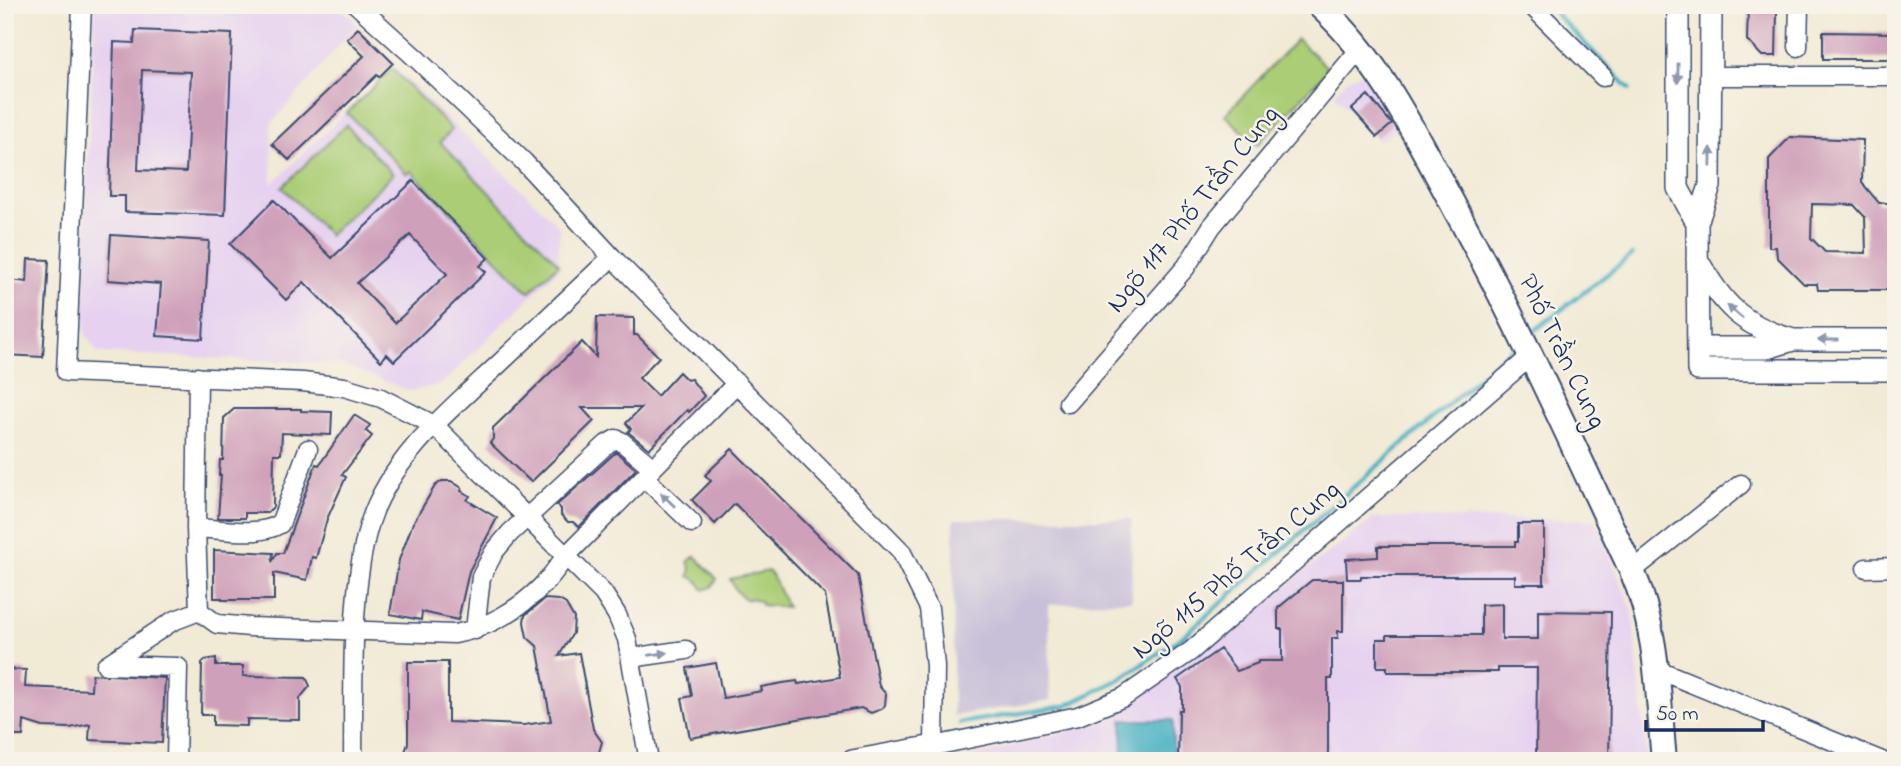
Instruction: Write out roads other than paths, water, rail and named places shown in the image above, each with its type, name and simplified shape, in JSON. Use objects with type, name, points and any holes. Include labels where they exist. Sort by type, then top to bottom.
[{"type":"main road","name":"Phố Trần Cung","points":[[1319,5],[1360,49],[1409,122],[1528,348],[1644,597],[1656,669],[1664,761]]},
{"type":"street","points":[[82,5],[66,372],[198,376],[344,387],[381,398],[434,425],[603,593],[627,639],[649,761]]},
{"type":"street","points":[[357,5],[524,162],[612,257],[901,551],[929,608],[935,666],[934,746],[852,761]]},
{"type":"street","points":[[1531,5],[1603,77]]},
{"type":"street","points":[[1678,5],[1678,188],[1697,223]]},
{"type":"street","points":[[1712,5],[1710,186],[1697,223],[1698,370],[1896,370]]},
{"type":"street","points":[[1798,47],[1799,5]]},
{"type":"street","name":"Ngõ 117 Phố Trần Cung","points":[[1068,403],[1186,267],[1212,226],[1360,49]]},
{"type":"street","points":[[1712,76],[1896,76]]},
{"type":"street","points":[[353,761],[355,631],[361,563],[370,522],[387,485],[434,425],[612,257]]},
{"type":"street","points":[[1697,259],[1726,304],[1743,319],[1770,333],[1793,340],[1896,340]]},
{"type":"street","points":[[1698,348],[1767,348],[1793,340]]},
{"type":"street","name":"Ngõ 115 Phố Trần Cung","points":[[934,746],[1078,716],[1124,697],[1191,651],[1528,348]]},
{"type":"street","points":[[198,376],[199,611]]},
{"type":"street","points":[[199,611],[217,624],[228,625],[455,634],[475,630],[499,619],[541,588],[565,557],[737,383]]},
{"type":"street","points":[[475,630],[476,602],[487,562],[510,533],[611,441],[621,441],[692,523]]},
{"type":"street","points":[[197,528],[270,530],[280,524],[308,449]]},
{"type":"street","points":[[1632,571],[1741,484]]},
{"type":"street","points":[[1866,568],[1896,567]]},
{"type":"street","points":[[176,761],[178,667],[106,665],[173,621],[199,611]]},
{"type":"street","points":[[630,658],[686,650]]},
{"type":"street","points":[[1656,669],[1882,761]]},
{"type":"water","points":[[1122,720],[1173,720],[1173,761],[1123,761]]},
{"type":"waterway","points":[[1547,5],[1630,89]]},
{"type":"waterway","points":[[1530,334],[1632,255]]},
{"type":"waterway","points":[[960,723],[1066,706],[1120,679],[1181,638],[1515,346]]}]
